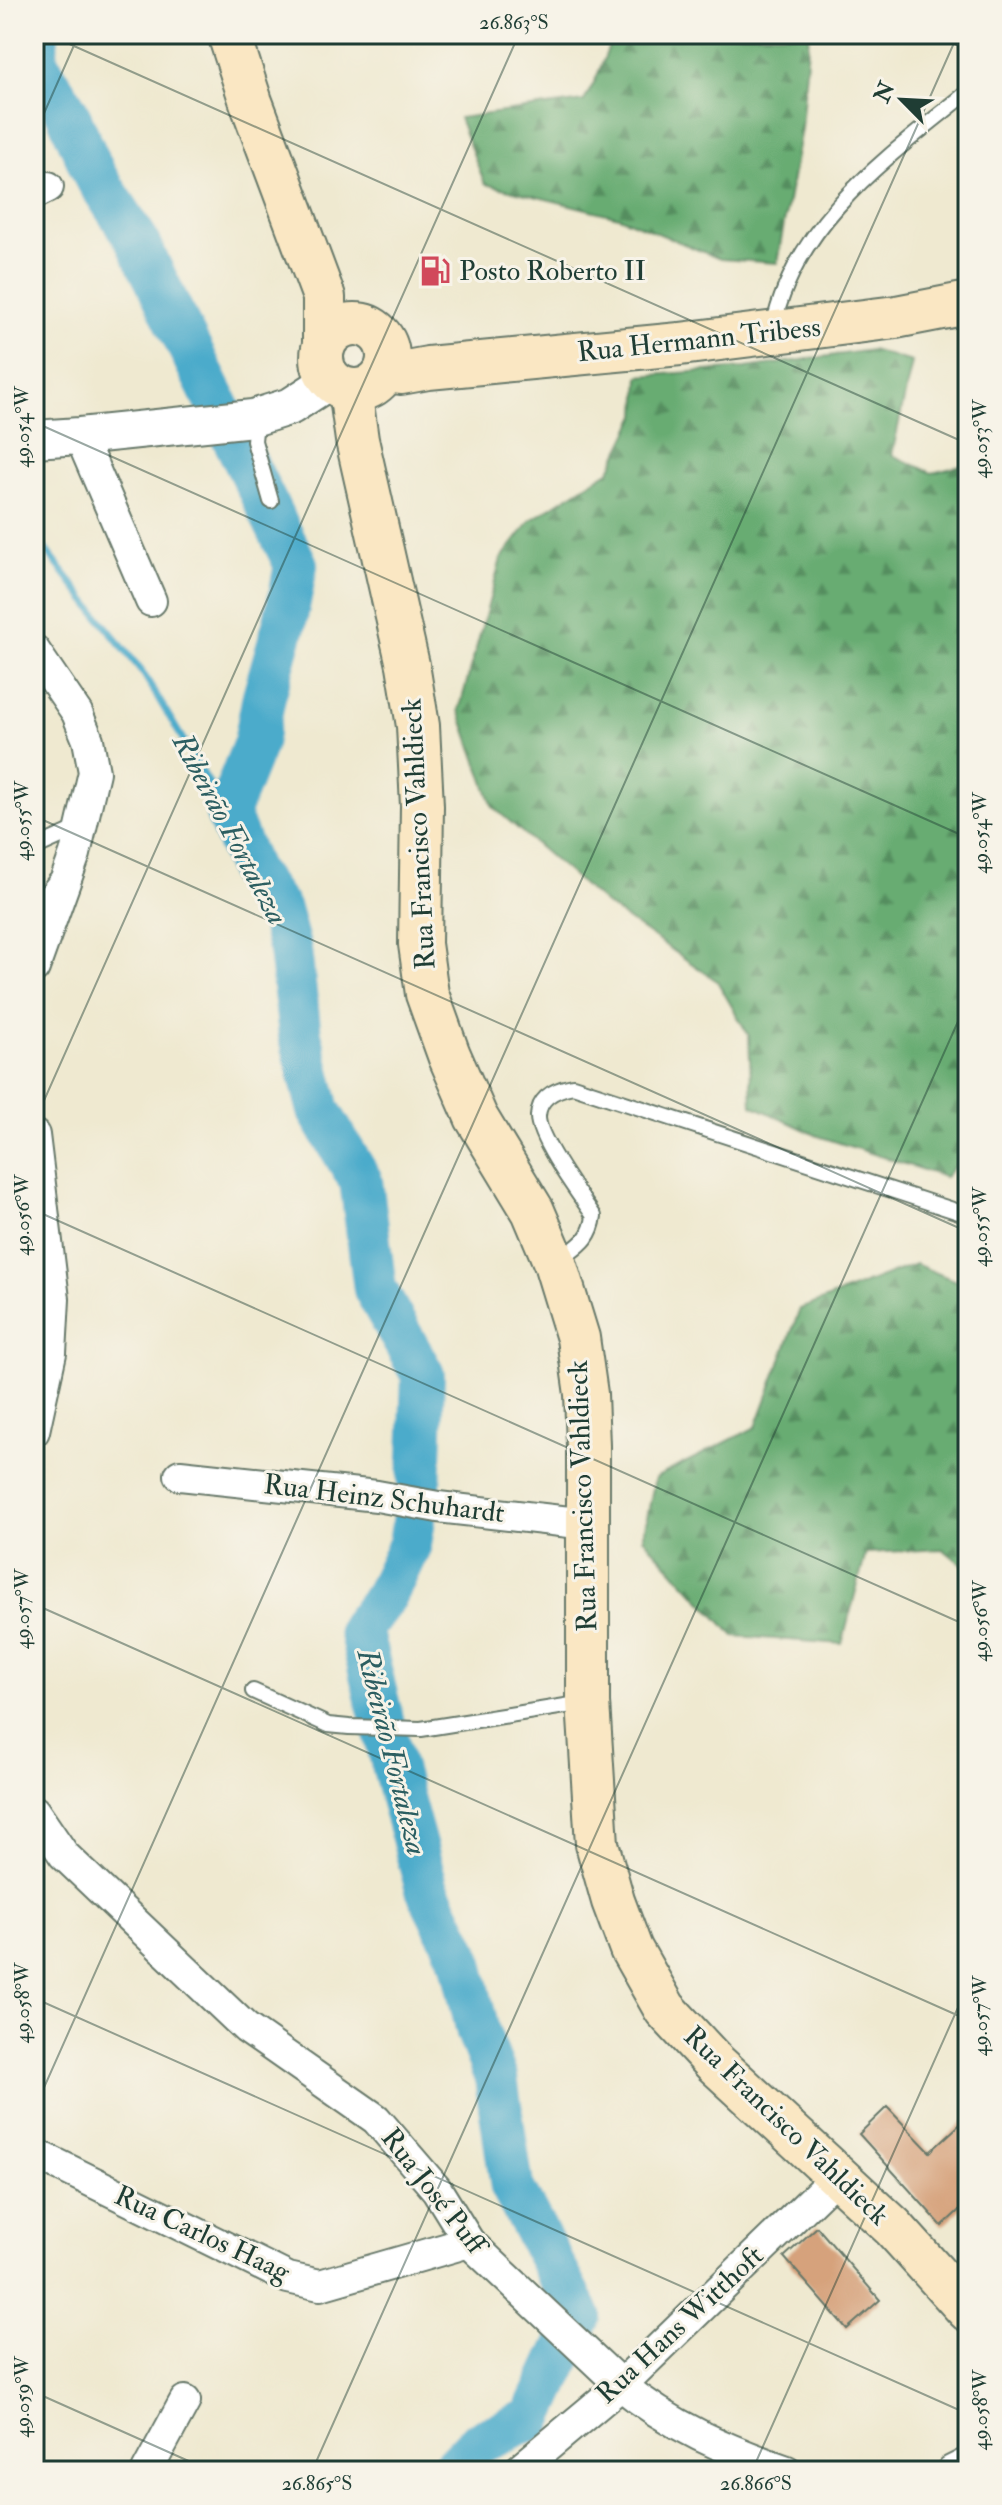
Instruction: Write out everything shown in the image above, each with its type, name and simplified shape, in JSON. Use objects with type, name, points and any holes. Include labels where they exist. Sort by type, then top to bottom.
[{"type":"main road","points":[[229,34],[251,102],[324,297],[356,359]]},
{"type":"main road","name":"Rua Hermann Tribess","points":[[356,359],[428,368],[680,344],[896,317],[968,303]]},
{"type":"main road","name":"Rua Francisco Vahldieck","points":[[356,359],[357,440],[408,665],[418,726],[422,806],[420,944],[427,994],[476,1117],[533,1211],[555,1263],[578,1338],[586,1394],[588,1702],[597,1844],[613,1901],[631,1949],[665,2009],[715,2063],[893,2227],[968,2310]]},
{"type":"street","points":[[34,439],[255,418],[291,406],[356,359]]},
{"type":"street","points":[[80,436],[151,601]]},
{"type":"street","points":[[34,650],[77,713],[88,740],[94,772],[78,841],[34,968]]},
{"type":"street","points":[[34,1135],[54,1299],[51,1353],[34,1431]]},
{"type":"street","name":"Rua Heinz Schuhardt","points":[[180,1475],[377,1496],[438,1507],[587,1524]]},
{"type":"street","name":"Rua José Puff","points":[[34,1811],[64,1855],[246,2028],[376,2119],[437,2190],[469,2242],[610,2375],[642,2403],[692,2432],[787,2471]]},
{"type":"street","name":"Rua Carlos Haag","points":[[37,2161],[288,2278],[309,2283],[320,2285],[469,2242]]},
{"type":"street","name":"Rua Hans Witthoft","points":[[518,2471],[610,2375],[838,2175]]},
{"type":"street","points":[[147,2471],[185,2401]]},
{"type":"street","points":[[952,2471],[968,2463]]},
{"type":"lane","points":[[772,332],[789,275],[813,236],[834,210],[884,159],[968,92]]},
{"type":"lane","points":[[255,418],[254,441],[271,501]]},
{"type":"lane","points":[[34,848],[78,841]]},
{"type":"lane","points":[[34,908],[78,841]]},
{"type":"lane","points":[[555,1263],[588,1238],[593,1229],[594,1216],[554,1158],[537,1118],[542,1102],[556,1089],[573,1086],[968,1215]]},
{"type":"lane","points":[[253,1691],[328,1725],[349,1727],[421,1729],[588,1702]]},
{"type":"green space","points":[[614,34],[809,34],[801,128],[777,263],[720,259],[619,217],[485,184],[459,118],[584,101]]},
{"type":"green space","points":[[871,350],[912,362],[892,455],[932,473],[968,464],[968,1151],[945,1177],[818,1136],[752,1105],[749,1036],[717,981],[604,903],[493,807],[459,710],[501,559],[531,520],[610,470],[637,415],[639,376],[746,368]]},
{"type":"green space","points":[[915,1264],[968,1286],[968,1569],[943,1549],[866,1553],[842,1644],[734,1636],[643,1538],[655,1478],[756,1427],[800,1309]]},
{"type":"building","points":[[887,2107],[930,2152],[968,2117],[968,2202],[942,2226],[859,2134]]},
{"type":"building","points":[[817,2227],[880,2300],[847,2329],[784,2257]]},
{"type":"waterway","name":"Ribeirão Fortaleza","points":[[37,34],[35,61],[67,112],[95,176],[135,237],[296,565],[255,743],[227,813],[251,872],[279,910],[290,950],[300,1035],[319,1111],[361,1181],[375,1289],[423,1375],[419,1487],[410,1544],[386,1595],[360,1629],[427,1889],[461,1959],[478,2032],[496,2078],[512,2187],[580,2316],[532,2419],[476,2444],[450,2471]]},
{"type":"waterway","name":"Ribeirão Fortaleza","points":[[34,535],[143,673],[227,813]]},
{"type":"place","name":"Posto Roberto II","points":[[435,271]]}]
